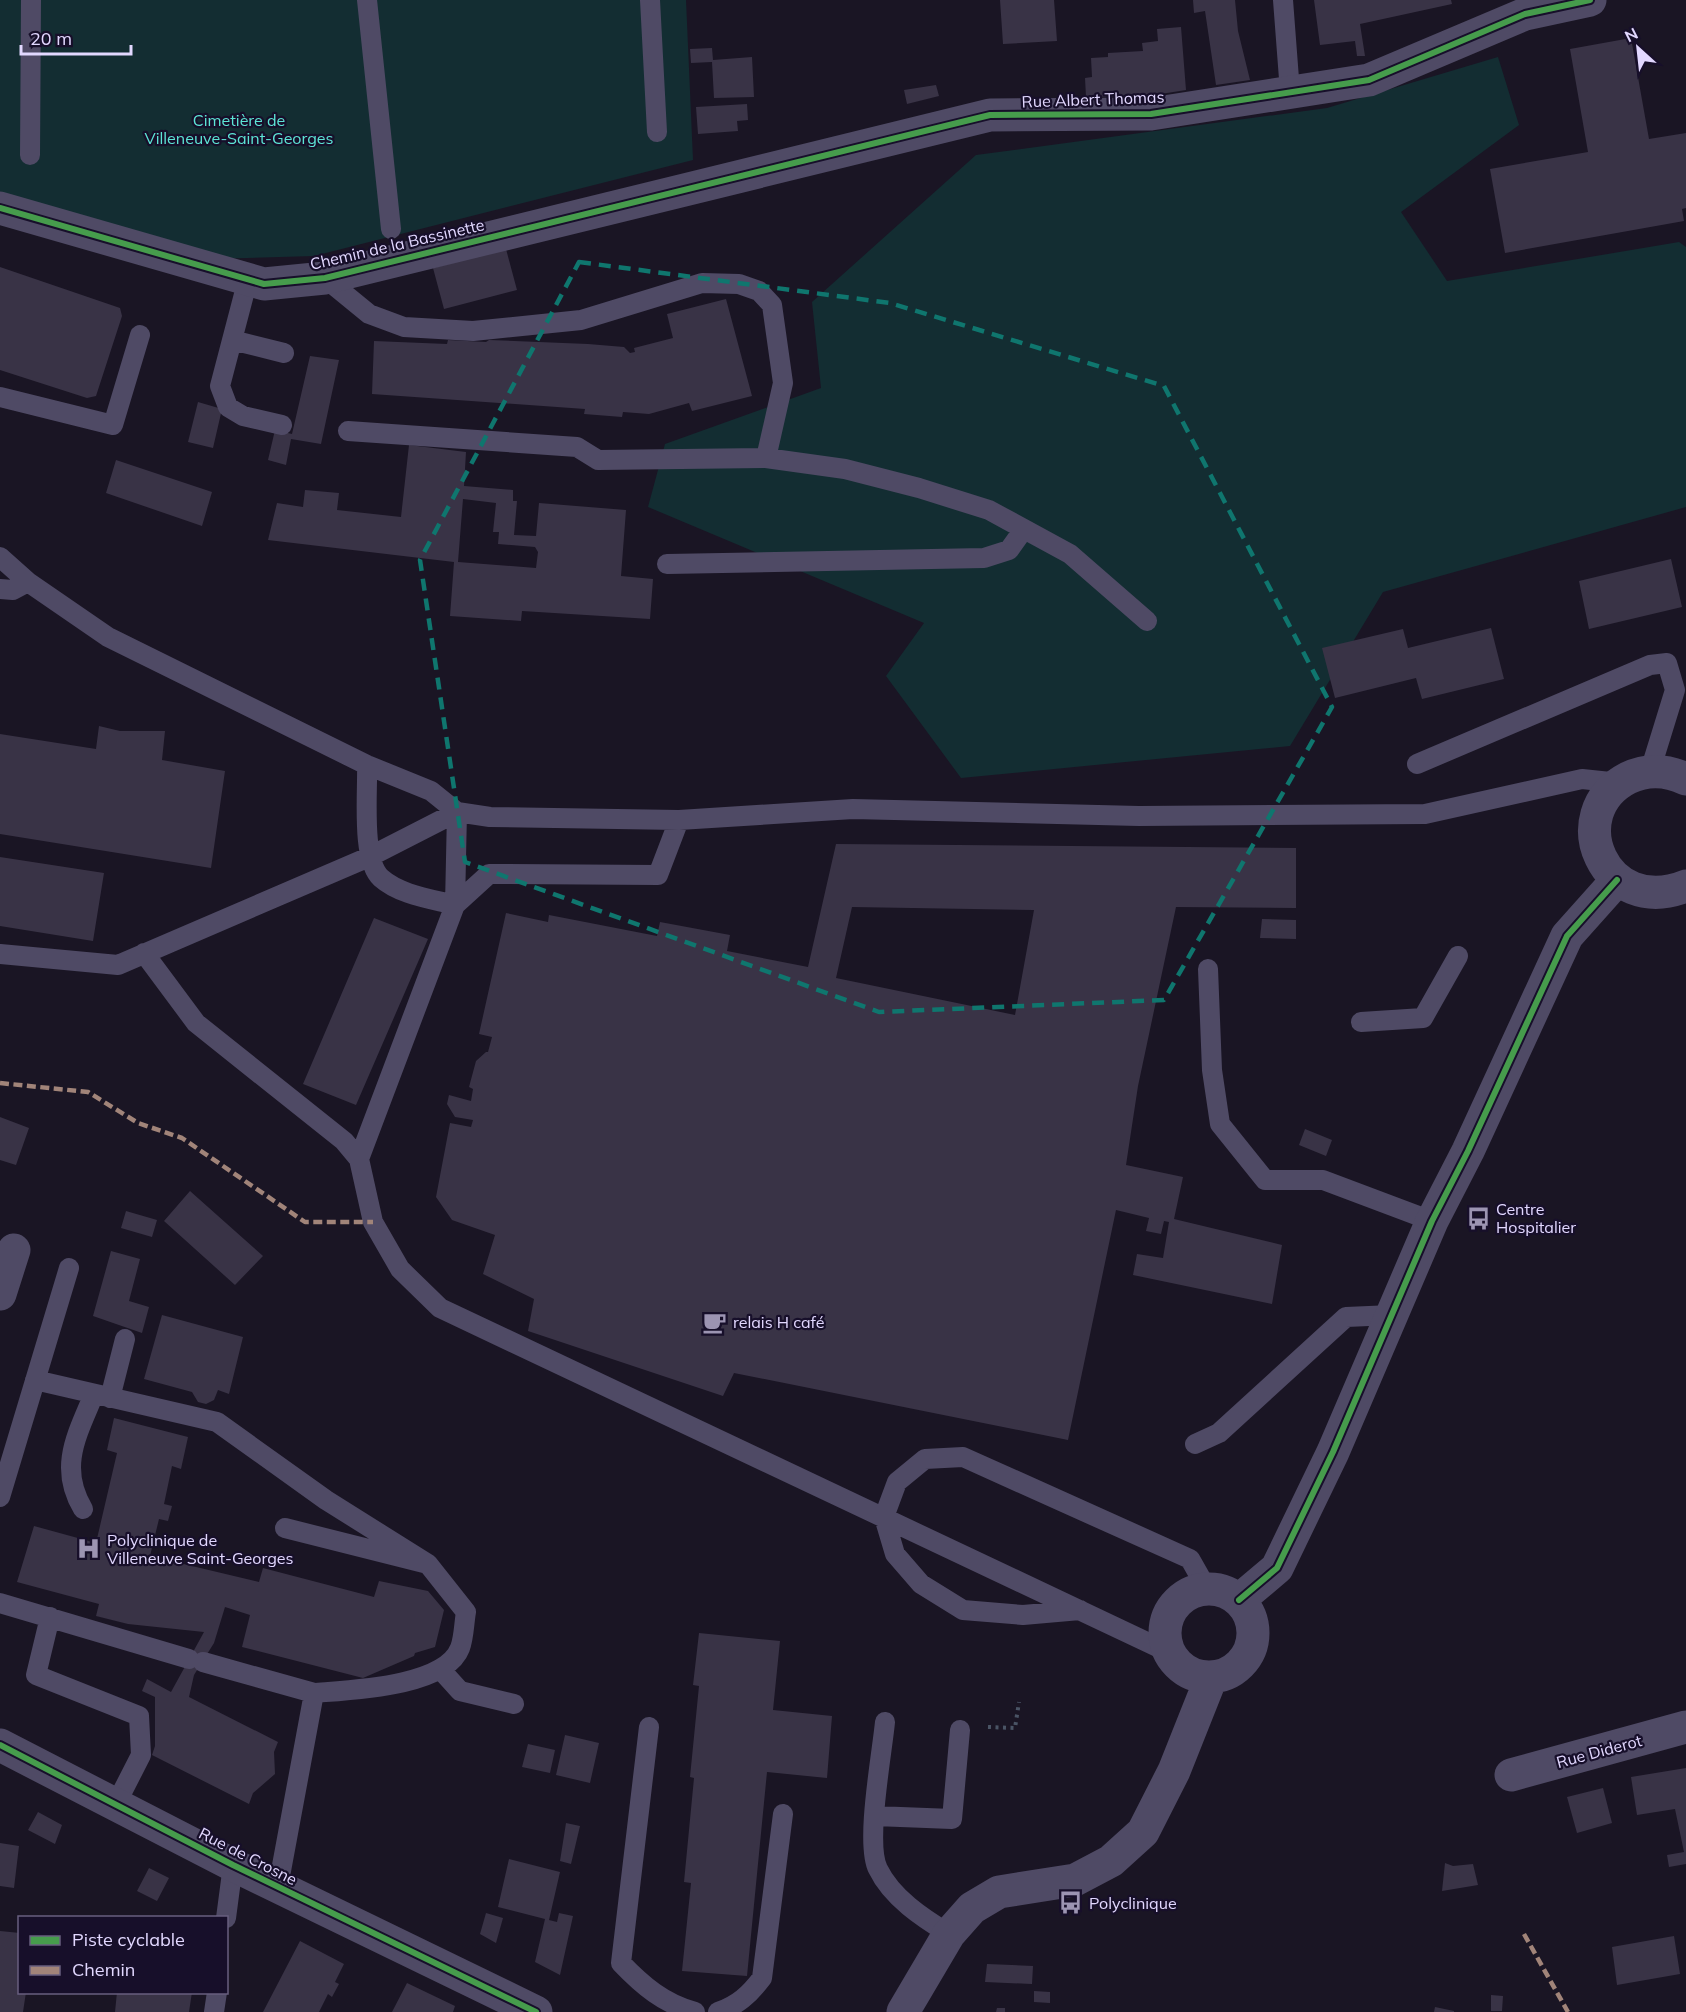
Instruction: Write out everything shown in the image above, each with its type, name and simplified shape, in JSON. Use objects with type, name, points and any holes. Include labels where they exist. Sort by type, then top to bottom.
[{"type":"street","name":"Rue Albert Thomas","points":[[696,185],[990,115],[1151,114],[1369,80],[1525,14],[1590,0]]},
{"type":"street","name":"Chemin de la Bassinette","points":[[0,208],[264,284],[325,278],[696,185]]},
{"type":"street","points":[[1686,779],[1668,772],[1635,777],[1607,796],[1598,812],[1595,831],[1597,849],[1605,867],[1617,880],[1633,890],[1651,894],[1669,893],[1686,886]]},
{"type":"street","points":[[1239,1600],[1276,1568],[1333,1452],[1432,1221],[1468,1151],[1567,936],[1617,880]]},
{"type":"street","points":[[0,1294],[14,1250]]},
{"type":"street","points":[[1207,1589],[1230,1594],[1239,1600],[1251,1620],[1252,1645],[1237,1668],[1225,1675],[1210,1678],[1198,1677],[1186,1671],[1168,1652],[1164,1638],[1171,1610],[1180,1599],[1193,1591],[1207,1589]]},
{"type":"street","points":[[903,2012],[949,1934],[972,1908],[999,1892],[1075,1880],[1110,1861],[1143,1832],[1174,1771],[1210,1678]]},
{"type":"street","name":"Rue Diderot","points":[[1511,1775],[1686,1727]]},
{"type":"street","name":"Rue de Crosne","points":[[0,1745],[233,1865],[536,2012]]},
{"type":"lane","points":[[30,155],[31,0]]},
{"type":"lane","points":[[367,0],[391,229]]},
{"type":"lane","points":[[650,0],[657,132]]},
{"type":"lane","points":[[1283,0],[1290,92]]},
{"type":"lane","points":[[325,278],[369,314],[404,327],[473,331],[581,320],[702,283],[739,284],[759,291],[772,305],[783,382],[766,458]]},
{"type":"lane","points":[[248,279],[220,386],[228,407],[243,416],[282,425]]},
{"type":"lane","points":[[0,397],[113,425],[140,335]]},
{"type":"lane","points":[[232,340],[284,353]]},
{"type":"lane","points":[[348,431],[577,447],[598,460],[766,458],[845,469],[919,488],[989,510],[1070,554],[1147,621]]},
{"type":"lane","points":[[667,564],[984,558],[1009,550],[1024,529]]},
{"type":"lane","points":[[0,556],[28,582],[108,637],[367,765],[431,791],[457,812],[490,817],[679,820],[853,809],[1139,816],[1425,814],[1582,779],[1635,777],[1675,690],[1667,663],[1650,665],[1417,764]]},
{"type":"lane","points":[[0,589],[13,590],[28,582]]},
{"type":"lane","points":[[367,765],[369,856],[380,877],[401,890],[455,905]]},
{"type":"lane","points":[[0,954],[118,965],[369,856],[457,812]]},
{"type":"lane","points":[[359,1159],[455,905],[457,812]]},
{"type":"lane","points":[[455,905],[489,874],[658,874],[679,820]]},
{"type":"lane","points":[[144,953],[196,1023],[344,1141],[359,1159],[373,1222],[400,1269],[440,1308],[1168,1652]]},
{"type":"lane","points":[[1361,1022],[1423,1018],[1458,956]]},
{"type":"lane","points":[[1208,969],[1212,1070],[1220,1124],[1265,1180],[1323,1180],[1432,1221]]},
{"type":"lane","points":[[0,1497],[69,1268]]},
{"type":"lane","points":[[1195,1444],[1220,1433],[1346,1317],[1392,1315]]},
{"type":"lane","points":[[83,1509],[72,1490],[72,1447],[102,1396],[125,1339]]},
{"type":"lane","points":[[0,1603],[314,1693],[382,1687],[441,1670],[459,1650],[466,1612],[428,1564],[326,1500],[217,1422],[35,1380]]},
{"type":"lane","points":[[1080,1610],[1023,1615],[963,1610],[921,1584],[895,1554],[885,1517],[897,1482],[926,1459],[963,1457],[1190,1559],[1207,1589]]},
{"type":"lane","points":[[285,1528],[428,1564]]},
{"type":"lane","points":[[50,1617],[36,1675],[139,1716],[141,1755],[116,1804]]},
{"type":"lane","points":[[441,1670],[460,1691],[513,1704]]},
{"type":"lane","points":[[278,1887],[314,1693]]},
{"type":"lane","points":[[885,1722],[873,1844],[877,1869],[917,1915],[949,1934]]},
{"type":"lane","points":[[649,1727],[621,1963],[646,1989],[680,2008],[695,2012]]},
{"type":"lane","points":[[875,1816],[952,1820],[960,1730]]},
{"type":"lane","points":[[718,2012],[732,2007],[749,1996],[762,1978],[783,1814]]},
{"type":"lane","points":[[226,1916],[233,1865]]},
{"type":"lane","points":[[214,2012],[217,1994]]},
{"type":"path","points":[[989,1727],[1015,1728],[1019,1702]]},
{"type":"highlighted area","points":[[579,262],[890,303],[1164,386],[1332,707],[1164,1000],[879,1012],[465,862],[420,560]]},
{"type":"green space","name":"Cimetière de Villeneuve-Saint-Georges","points":[[0,0],[686,0],[693,160],[314,256],[208,259],[0,193]]},
{"type":"green space","points":[[1498,57],[1519,125],[1401,212],[1447,281],[1679,242],[1686,247],[1686,507],[1383,592],[1290,746],[961,778],[886,676],[924,623],[648,507],[665,444],[821,388],[812,302],[976,155],[1327,108]]},
{"type":"building","points":[[1000,0],[1054,0],[1057,41],[1003,44]]},
{"type":"building","points":[[1193,0],[1235,0],[1238,31],[1250,80],[1216,85],[1205,11],[1194,13]]},
{"type":"building","points":[[1314,0],[1451,0],[1452,4],[1360,24],[1365,56],[1357,56],[1355,41],[1320,45]]},
{"type":"building","points":[[1181,27],[1186,90],[1148,96],[1086,97],[1085,78],[1092,77],[1091,58],[1108,57],[1108,53],[1143,51],[1142,43],[1158,41],[1157,29]]},
{"type":"building","points":[[1631,38],[1649,139],[1686,133],[1686,208],[1682,209],[1684,221],[1505,253],[1490,169],[1588,152],[1570,49]]},
{"type":"building","points":[[712,48],[713,60],[752,57],[754,97],[714,98],[712,62],[691,63],[690,49]]},
{"type":"building","points":[[936,85],[939,96],[907,104],[904,90]]},
{"type":"building","points":[[747,104],[748,120],[737,121],[738,131],[698,134],[696,107]]},
{"type":"building","points":[[506,249],[517,290],[444,309],[433,268]]},
{"type":"building","points":[[0,267],[120,308],[122,316],[96,396],[87,398],[0,370]]},
{"type":"building","points":[[726,299],[752,396],[692,411],[689,403],[649,414],[623,412],[622,417],[584,414],[585,409],[372,394],[374,341],[447,344],[448,340],[486,342],[489,340],[588,344],[624,347],[630,353],[635,352],[634,348],[673,338],[667,314]]},
{"type":"building","points":[[310,356],[339,360],[321,444],[291,439],[286,465],[268,460],[275,430],[292,434]]},
{"type":"building","points":[[198,402],[222,409],[213,448],[188,442]]},
{"type":"building","points":[[409,445],[466,452],[464,486],[513,490],[513,501],[517,501],[514,535],[536,536],[539,503],[626,510],[621,576],[653,579],[650,619],[522,611],[521,621],[450,616],[454,562],[268,540],[277,503],[303,507],[305,490],[339,493],[337,510],[401,517]],"holes":[[[463,499],[496,503],[493,532],[499,532],[498,544],[535,547],[538,552],[536,568],[458,562]]]},
{"type":"building","points":[[116,460],[212,492],[202,526],[106,493]]},
{"type":"building","points":[[1671,559],[1682,607],[1589,629],[1579,581]]},
{"type":"building","points":[[1491,628],[1504,679],[1422,699],[1416,678],[1335,698],[1322,648],[1403,629],[1408,648]]},
{"type":"building","points":[[99,726],[120,731],[165,731],[162,760],[225,771],[211,868],[0,834],[0,734],[96,749]]},
{"type":"building","points":[[836,844],[1296,848],[1296,908],[1176,907],[1138,1086],[1126,1165],[1183,1177],[1174,1219],[1282,1245],[1272,1304],[1133,1275],[1137,1254],[1163,1258],[1169,1222],[1164,1221],[1161,1234],[1146,1231],[1149,1218],[1116,1210],[1068,1440],[734,1373],[723,1396],[528,1331],[534,1299],[483,1274],[495,1235],[452,1220],[436,1197],[450,1123],[471,1127],[473,1120],[455,1117],[447,1104],[449,1095],[471,1101],[473,1089],[469,1087],[476,1061],[488,1052],[492,1037],[479,1034],[506,913],[548,922],[549,915],[657,936],[660,922],[730,935],[727,951],[808,967]],"holes":[[[852,907],[1034,910],[1015,1015],[836,978]]]},
{"type":"building","points":[[0,857],[104,873],[93,941],[0,926]]},
{"type":"building","points":[[374,918],[428,939],[356,1105],[303,1084]]},
{"type":"building","points":[[1262,919],[1296,920],[1296,939],[1260,938]]},
{"type":"building","points":[[0,1117],[29,1128],[16,1165],[0,1160]]},
{"type":"building","points":[[1305,1129],[1332,1140],[1326,1156],[1299,1145]]},
{"type":"building","points":[[190,1191],[263,1256],[235,1285],[164,1221]]},
{"type":"building","points":[[126,1211],[157,1220],[152,1237],[121,1228]]},
{"type":"building","points":[[111,1251],[140,1259],[129,1301],[149,1307],[142,1333],[93,1316]]},
{"type":"building","points":[[162,1315],[243,1337],[229,1394],[218,1390],[214,1400],[206,1404],[198,1402],[192,1392],[144,1379]]},
{"type":"building","name":"Polyclinique de Villeneuve Saint-Georges","points":[[114,1418],[188,1437],[181,1469],[172,1466],[164,1504],[172,1506],[168,1521],[159,1519],[150,1556],[259,1582],[263,1568],[374,1597],[379,1581],[428,1591],[444,1610],[435,1647],[415,1653],[414,1656],[363,1678],[242,1647],[250,1615],[225,1607],[214,1643],[194,1675],[189,1697],[278,1742],[274,1752],[275,1774],[253,1793],[249,1804],[152,1755],[155,1746],[155,1697],[142,1691],[147,1679],[171,1692],[204,1632],[128,1624],[96,1616],[99,1604],[17,1582],[34,1526],[96,1543],[117,1453],[107,1450]]},
{"type":"building","points":[[699,1633],[780,1641],[773,1710],[832,1716],[827,1778],[767,1772],[747,1976],[682,1971],[691,1883],[684,1882],[694,1778],[690,1777],[699,1686],[693,1685]]},
{"type":"building","points":[[565,1735],[599,1743],[590,1783],[556,1775]]},
{"type":"building","points":[[528,1744],[555,1750],[550,1773],[522,1767]]},
{"type":"building","points":[[1686,1768],[1686,1864],[1669,1867],[1667,1855],[1684,1852],[1675,1809],[1637,1815],[1631,1777]]},
{"type":"building","points":[[1603,1788],[1612,1823],[1577,1833],[1567,1797]]},
{"type":"building","points":[[38,1812],[62,1825],[55,1844],[28,1830]]},
{"type":"building","points":[[566,1823],[580,1826],[571,1864],[560,1861]]},
{"type":"building","points":[[0,1843],[19,1846],[14,1888],[0,1886]]},
{"type":"building","points":[[509,1859],[560,1872],[549,1920],[557,1922],[559,1913],[573,1916],[560,1975],[535,1962],[545,1919],[498,1907]]},
{"type":"building","points":[[1445,1863],[1453,1866],[1473,1864],[1478,1885],[1442,1891]]},
{"type":"building","points":[[149,1868],[169,1878],[157,1901],[137,1891]]},
{"type":"building","points":[[486,1913],[503,1918],[496,1943],[480,1934]]},
{"type":"building","points":[[0,1931],[18,1933],[18,1994],[26,1994],[23,2012],[0,2012]]},
{"type":"building","points":[[1674,1936],[1680,1974],[1617,1985],[1612,1947]]},
{"type":"building","points":[[300,1941],[344,1964],[335,1982],[339,1984],[332,1997],[328,1994],[319,2012],[263,2012]]},
{"type":"building","points":[[987,1964],[1033,1966],[1032,1984],[985,1982]]},
{"type":"building","points":[[407,1983],[455,2006],[453,2012],[392,2012]]},
{"type":"building","points":[[1034,1991],[1050,1992],[1050,2003],[1034,2002]]},
{"type":"building","points":[[117,1994],[192,1994],[189,2012],[115,2012]]},
{"type":"building","points":[[1491,1995],[1503,1996],[1502,2011],[1491,2011]]},
{"type":"building","points":[[1435,2007],[1454,2011],[1454,2012],[1434,2012]]},
{"type":"building","points":[[997,2008],[1005,2008],[1005,2012],[996,2012]]},
{"type":"marked path","points":[[0,1083],[88,1092],[138,1123],[182,1138],[305,1222],[373,1222]]},
{"type":"marked path","points":[[1524,1934],[1568,2012]]},
{"type":"cycle path","points":[[0,208],[264,284],[325,278],[990,115],[1151,114],[1369,80],[1525,14],[1590,0]]},
{"type":"cycle path","points":[[1239,1600],[1277,1568],[1333,1452],[1432,1221],[1468,1151],[1567,936],[1617,880]]},
{"type":"cycle path","points":[[0,1745],[233,1865],[536,2012]]},
{"type":"place","name":"Centre Hospitalier","points":[[1478,1218]]},
{"type":"place","name":"relais H café","points":[[715,1322]]},
{"type":"place","name":"Polyclinique de Villeneuve Saint-Georges","points":[[89,1549]]},
{"type":"place","name":"Polyclinique","points":[[1071,1903]]}]
